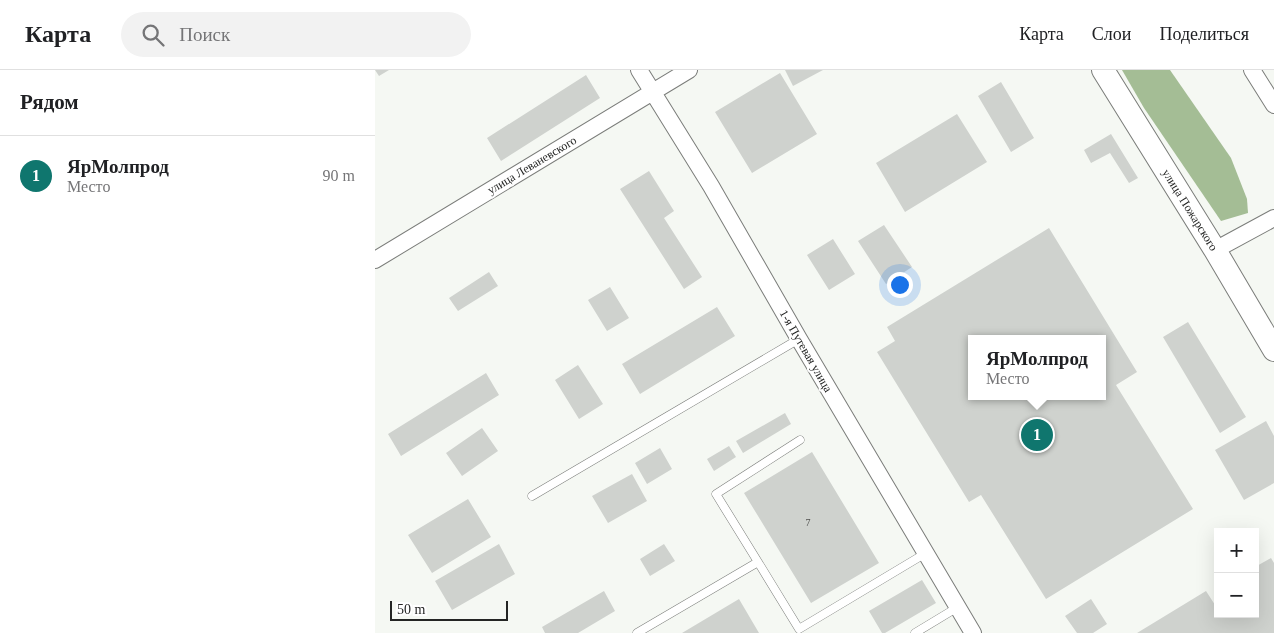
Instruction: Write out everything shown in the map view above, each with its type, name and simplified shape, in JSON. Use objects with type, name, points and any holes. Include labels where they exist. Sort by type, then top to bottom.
[{"type":"street","name":"1-я Путевая улица","points":[[639,70],[711,186],[973,633]]},
{"type":"street","name":"улица Леваневского","points":[[375,260],[689,70]]},
{"type":"street","name":"улица Пожарского","points":[[1103,70],[1215,250],[1274,350]]},
{"type":"street","points":[[1252,70],[1274,104]]},
{"type":"street","points":[[1215,250],[1274,218]]},
{"type":"lane","points":[[532,496],[799,339]]},
{"type":"lane","points":[[800,440],[716,494],[799,629],[926,553]]},
{"type":"lane","points":[[637,633],[758,562]]},
{"type":"lane","points":[[915,633],[958,607]]},
{"type":"green space","points":[[1122,70],[1170,70],[1231,158],[1247,199],[1248,213],[1221,221],[1144,108]]},
{"type":"building","points":[[375,70],[389,70],[379,76]]},
{"type":"building","points":[[785,70],[823,70],[793,86]]},
{"type":"building","points":[[780,73],[817,134],[752,173],[715,112]]},
{"type":"building","points":[[586,75],[600,98],[501,161],[487,138]]},
{"type":"building","points":[[1001,82],[1034,138],[1011,152],[978,96]]},
{"type":"building","points":[[957,114],[987,162],[905,212],[876,163]]},
{"type":"building","points":[[1111,134],[1138,178],[1129,183],[1110,153],[1091,163],[1084,150]]},
{"type":"building","points":[[649,171],[674,211],[664,218],[702,277],[684,289],[620,189]]},
{"type":"building","points":[[884,225],[912,267],[886,284],[858,241]]},
{"type":"building","points":[[1049,228],[1137,372],[1116,385],[1193,509],[1046,599],[981,495],[969,502],[877,352],[895,341],[887,327]]},
{"type":"building","points":[[833,239],[855,274],[829,290],[807,255]]},
{"type":"building","points":[[489,272],[498,286],[458,311],[449,298]]},
{"type":"building","points":[[610,287],[629,318],[607,331],[588,300]]},
{"type":"building","points":[[717,307],[735,336],[640,394],[622,364]]},
{"type":"building","points":[[1188,322],[1246,417],[1220,433],[1163,337]]},
{"type":"building","points":[[578,365],[603,404],[579,419],[555,380]]},
{"type":"building","points":[[486,373],[499,395],[401,456],[388,434]]},
{"type":"building","points":[[785,413],[791,424],[743,453],[736,441]]},
{"type":"building","points":[[1266,421],[1274,436],[1274,483],[1244,500],[1215,450]]},
{"type":"building","points":[[482,428],[498,451],[462,476],[446,453]]},
{"type":"building","points":[[729,446],[736,457],[714,471],[707,459]]},
{"type":"building","points":[[660,448],[672,469],[647,484],[635,463]]},
{"type":"building","points":[[812,452],[879,563],[811,603],[744,493]]},
{"type":"building","points":[[632,474],[647,501],[608,523],[592,496]]},
{"type":"building","points":[[468,499],[491,537],[432,573],[408,535]]},
{"type":"building","points":[[499,544],[515,574],[452,610],[435,581]]},
{"type":"building","points":[[664,544],[675,561],[650,576],[640,559]]},
{"type":"building","points":[[1271,558],[1274,563],[1274,633],[1137,633],[1206,591],[1214,603],[1214,618],[1259,618],[1259,565]]},
{"type":"building","points":[[922,580],[936,603],[882,633],[869,611]]},
{"type":"building","points":[[604,591],[615,611],[578,633],[545,633],[542,627]]},
{"type":"building","points":[[739,599],[759,633],[682,633]]},
{"type":"building","points":[[1091,599],[1107,624],[1093,633],[1077,633],[1065,616]]},
{"type":"place","name":"ЯрМолпрод","points":[[1037,435]]}]
